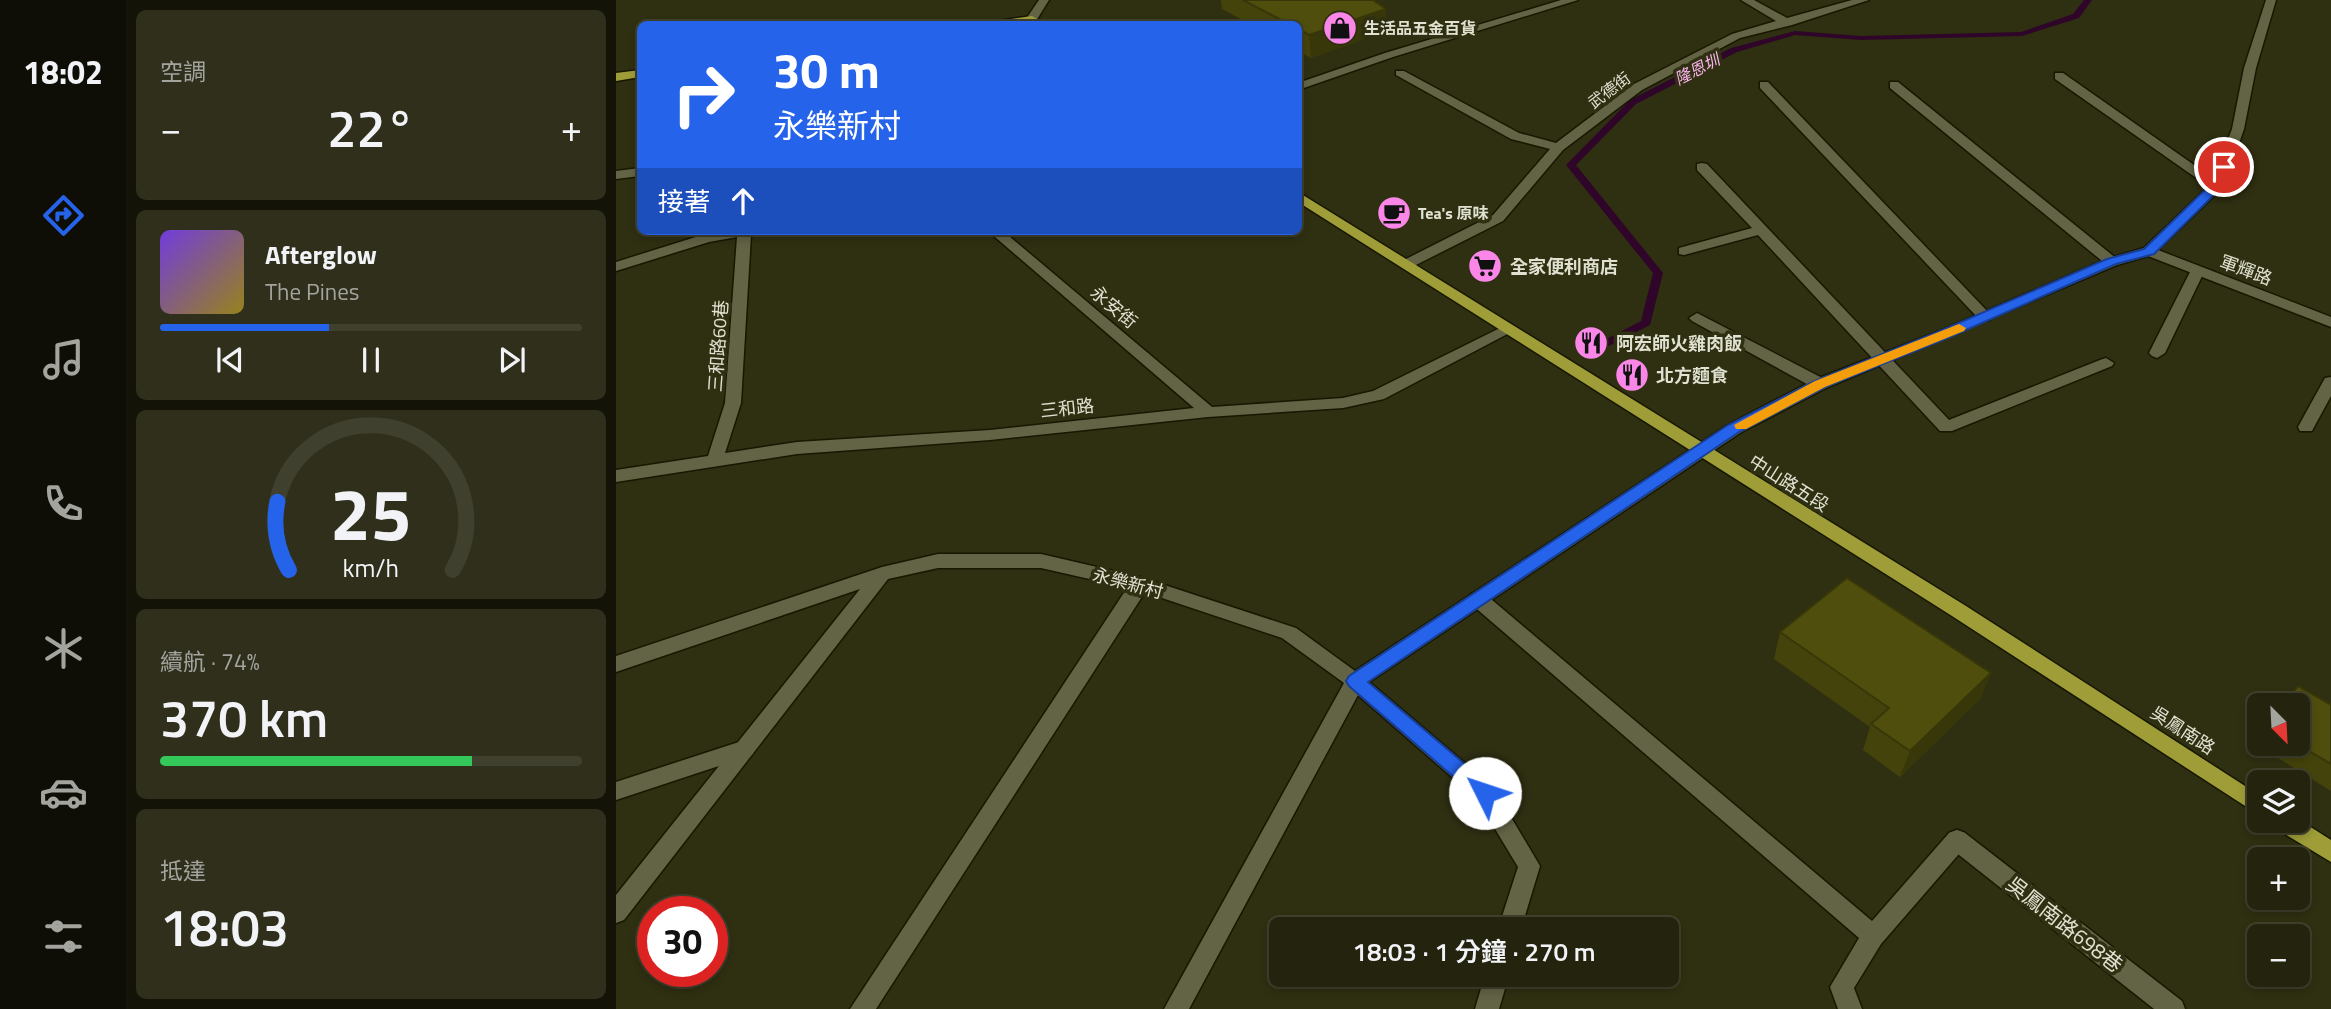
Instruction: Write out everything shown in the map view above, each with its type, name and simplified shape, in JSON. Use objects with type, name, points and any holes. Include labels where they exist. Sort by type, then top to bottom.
[{"type":"main road","points":[[616,77],[637,74]]},
{"type":"main road","name":"中山路五段","points":[[1302,198],[1507,330],[1959,611],[2081,692]]},
{"type":"main road","name":"吳鳳南路","points":[[2081,692],[2247,798]]},
{"type":"main road","points":[[2302,833],[2331,852]]},
{"type":"street","points":[[1036,21],[1044,0]]},
{"type":"street","points":[[1302,86],[1389,55],[1573,0]]},
{"type":"street","points":[[1746,0],[1788,23]]},
{"type":"street","name":"武德街","points":[[1407,264],[1498,218],[1558,147],[1638,87],[1736,36],[1864,0]]},
{"type":"street","points":[[1176,1009],[1355,681],[1700,450],[1820,384],[2112,262],[2149,251],[2217,186],[2238,129],[2250,68],[2271,0]]},
{"type":"street","points":[[1400,73],[1515,136],[1558,147]]},
{"type":"street","points":[[2059,76],[2217,186]]},
{"type":"street","points":[[1764,85],[1985,317]]},
{"type":"street","points":[[1894,85],[2112,262]]},
{"type":"street","points":[[1702,167],[1946,427],[2106,363]]},
{"type":"street","points":[[616,175],[637,172]]},
{"type":"street","points":[[1684,251],[1761,230]]},
{"type":"street","points":[[616,267],[707,238],[726,235]]},
{"type":"street","name":"三和路60巷","points":[[715,460],[733,403],[744,235]]},
{"type":"street","name":"永安街","points":[[1000,235],[1208,412]]},
{"type":"street","name":"軍輝路","points":[[2149,251],[2197,272],[2331,322]]},
{"type":"street","points":[[2157,353],[2197,272]]},
{"type":"street","points":[[1697,318],[1820,384]]},
{"type":"street","name":"三和路","points":[[616,476],[797,448],[990,435],[1208,412],[1343,403],[1378,395],[1507,330]]},
{"type":"street","points":[[2306,427],[2331,382]]},
{"type":"street","name":"永樂新村","points":[[616,664],[773,613],[881,574],[937,561],[1041,561],[1140,584],[1289,633],[1355,681],[1485,793],[1529,866],[1514,917]]},
{"type":"street","points":[[616,913],[881,574]]},
{"type":"street","points":[[862,1009],[1140,584]]},
{"type":"street","points":[[1478,599],[1873,936],[1842,987],[1850,1009]]},
{"type":"street","points":[[616,791],[745,749]]},
{"type":"street","name":"吳鳳南路698巷","points":[[1873,936],[1957,840],[2173,1009]]},
{"type":"street","points":[[1487,1009],[1493,987]]},
{"type":"building","points":[[1243,0],[1373,0],[1386,9],[1309,35],[1302,31],[1302,21],[1283,21]]},
{"type":"building","points":[[1847,578],[1991,673],[1910,751],[1871,724],[1889,708],[1780,632]]},
{"type":"building","points":[[2298,686],[2331,705],[2331,764],[2310,752],[2310,693],[2292,693]]},
{"type":"waterway","name":"隆恩圳","points":[[1595,349],[1646,323],[1658,273],[1571,165],[1633,102],[1734,50],[1795,33],[1861,38],[2022,34],[2076,16],[2088,0]]},
{"type":"slow traffic","points":[[1741,425],[1820,384],[1959,328]]},
{"type":"place","name":"生活品五金百貨","points":[[1340,28]]},
{"type":"place","name":"Tea's 原味","points":[[1394,213]]},
{"type":"place","name":"全家便利商店","points":[[1485,266]]},
{"type":"place","name":"阿宏師火雞肉飯","points":[[1591,343]]},
{"type":"place","name":"北方麵食","points":[[1632,375]]},
{"type":"route","points":[[1485,793],[1355,681],[1734,429],[1820,384],[2112,262],[2149,251],[2217,186],[2224,167]]}]
